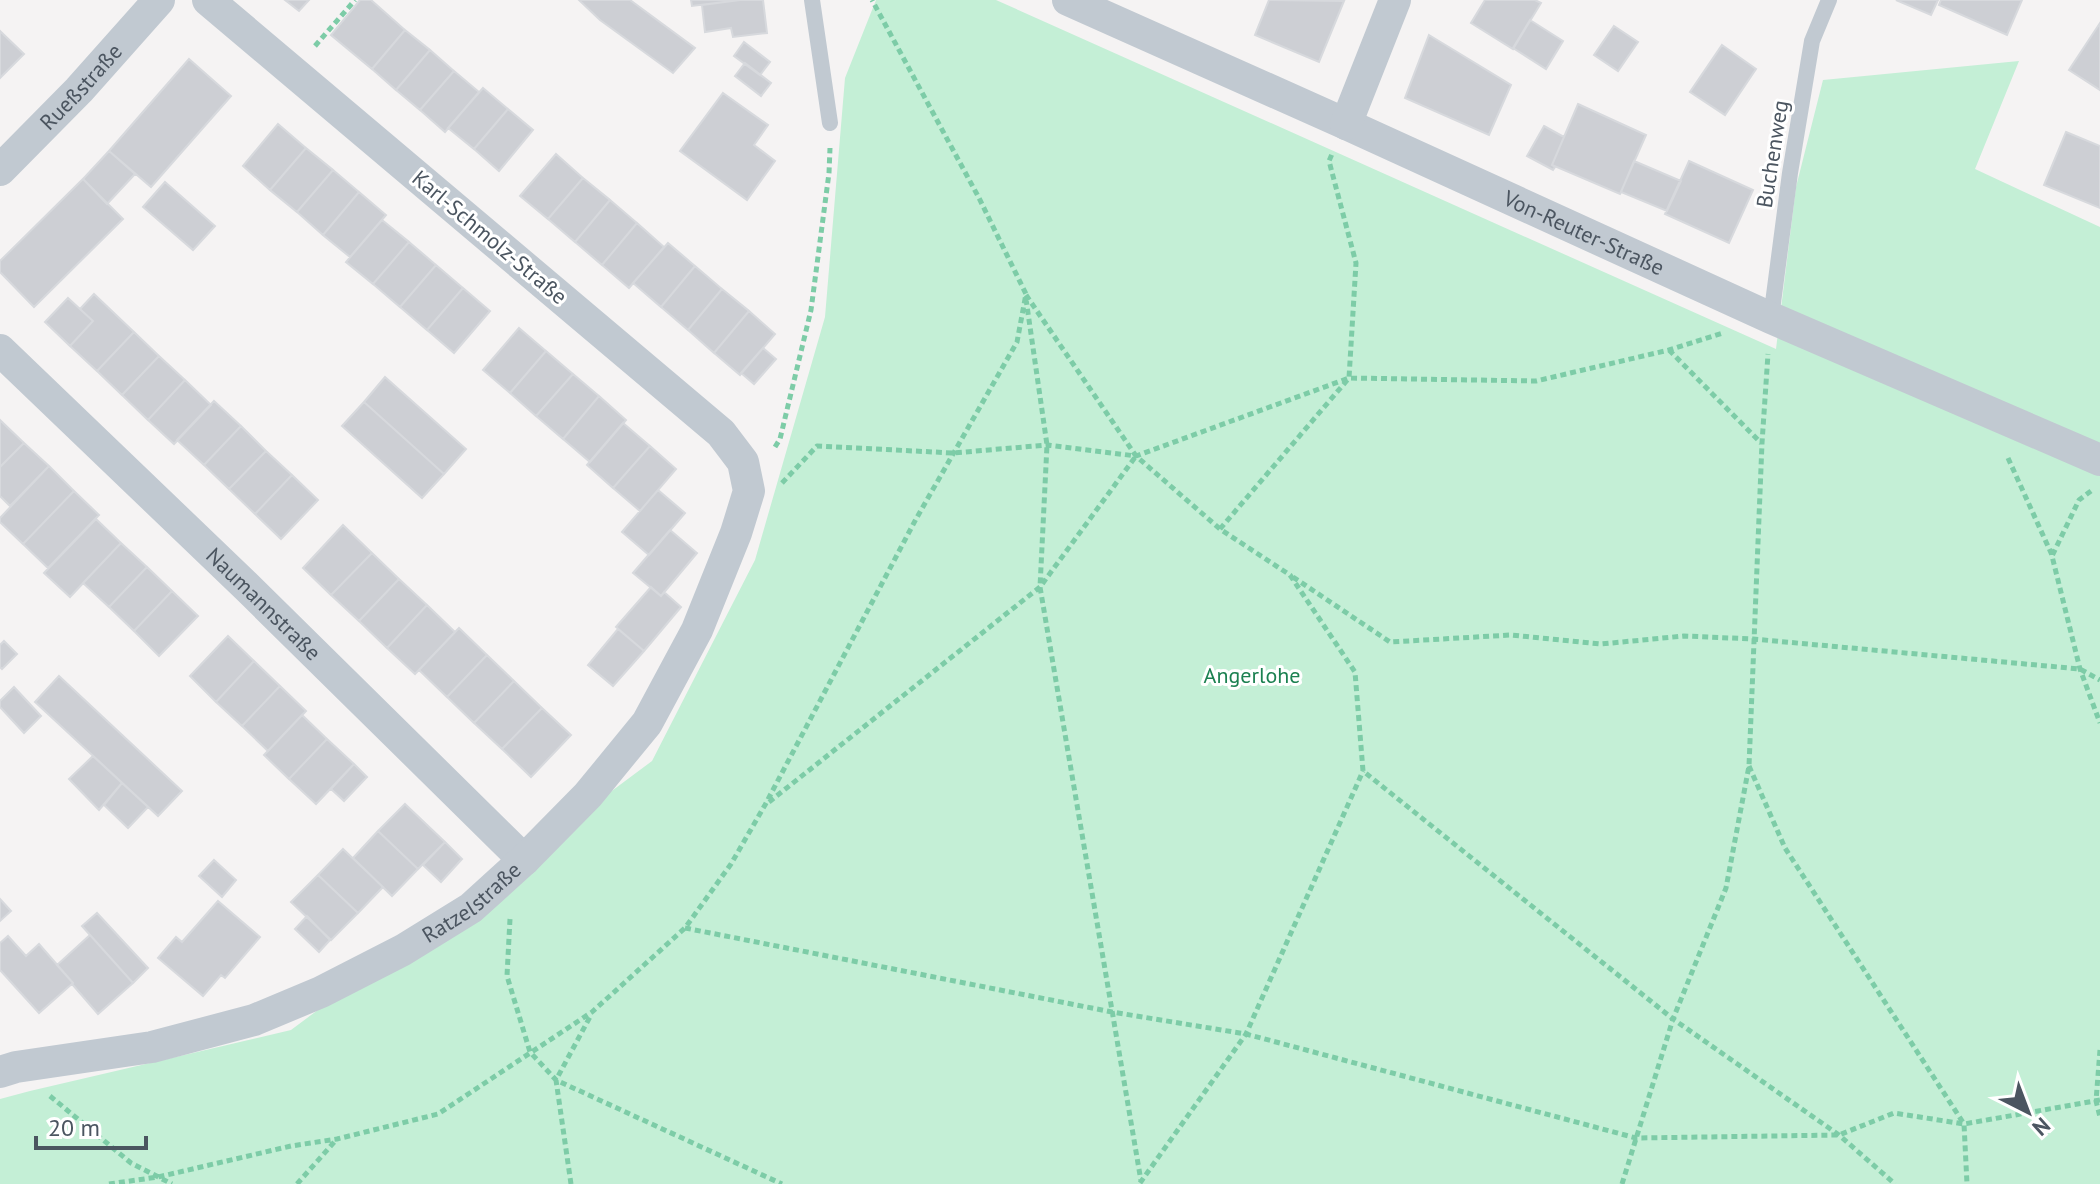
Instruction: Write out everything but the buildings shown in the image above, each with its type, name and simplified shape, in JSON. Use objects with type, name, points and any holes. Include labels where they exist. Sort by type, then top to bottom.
[{"type":"street","name":"Rueßstraße","points":[[0,170],[79,90],[159,0]]},
{"type":"street","name":"Karl-Schmolz-Straße","points":[[208,0],[721,433],[763,490]]},
{"type":"street","name":"Von-Reuter-Straße","points":[[1068,0],[1771,318],[2100,460]]},
{"type":"street","points":[[1346,124],[1395,0]]},
{"type":"street","name":"Naumannstraße","points":[[0,350],[248,588],[524,860]]},
{"type":"street","name":"Ratzelstraße","points":[[5,1063],[152,1047],[254,1020],[321,992],[403,950],[471,908],[588,795],[647,723],[697,630],[736,533],[763,490]]},
{"type":"lane","points":[[812,0],[830,123]]},
{"type":"lane","name":"Buchenweg","points":[[1771,318],[1790,173],[1812,41],[1829,0]]},
{"type":"path","points":[[293,71],[355,0]]},
{"type":"path","points":[[872,0],[979,198],[1026,294],[1136,456],[1220,529],[1390,642],[1511,635],[1601,644],[1684,636],[1753,639],[2080,669],[2100,680]]},
{"type":"path","points":[[763,490],[780,439],[811,310],[829,173],[830,123]]},
{"type":"path","points":[[1220,529],[1349,378],[1356,263],[1329,161],[1346,124]]},
{"type":"path","points":[[1026,294],[1047,445],[1040,587],[1140,1183]]},
{"type":"path","points":[[109,1184],[158,1177],[291,1146],[337,1139],[438,1114],[592,1012],[685,928],[731,864],[765,805],[953,453],[1017,342],[1026,294]]},
{"type":"path","points":[[763,490],[817,446],[953,453],[1047,445],[1136,456],[1349,378],[1536,381],[1669,350],[1771,318],[1762,443],[1749,766],[1726,888],[1673,1019],[1622,1184]]},
{"type":"path","points":[[1669,350],[1762,443]]},
{"type":"path","points":[[1987,411],[2052,556],[2080,669],[2100,723]]},
{"type":"path","points":[[765,805],[1040,587],[1136,456]]},
{"type":"path","points":[[2052,556],[2079,500],[2100,484]]},
{"type":"path","points":[[1140,1183],[1246,1034],[1363,771],[1355,672],[1290,575]]},
{"type":"path","points":[[1749,766],[1785,848],[1964,1124],[1967,1184]]},
{"type":"path","points":[[1363,771],[1673,1019],[1839,1135],[1895,1184]]},
{"type":"path","points":[[496,886],[510,919],[507,976],[530,1052],[556,1080],[782,1184]]},
{"type":"path","points":[[685,928],[1112,1012],[1246,1034],[1636,1138],[1839,1135],[1894,1113],[1964,1124],[2098,1101]]},
{"type":"path","points":[[571,1184],[556,1080],[592,1012]]},
{"type":"path","points":[[2100,1050],[2100,1117]]},
{"type":"path","points":[[5,1063],[131,1163],[172,1184]]},
{"type":"path","points":[[297,1184],[337,1139]]},
{"type":"green space","name":"Angerlohe","points":[[876,0],[996,0],[1776,349],[1796,187],[1823,80],[2019,61],[1975,169],[2100,227],[2100,1184],[0,1184],[0,1099],[291,1030],[652,761],[755,560],[825,317],[845,78]]}]
